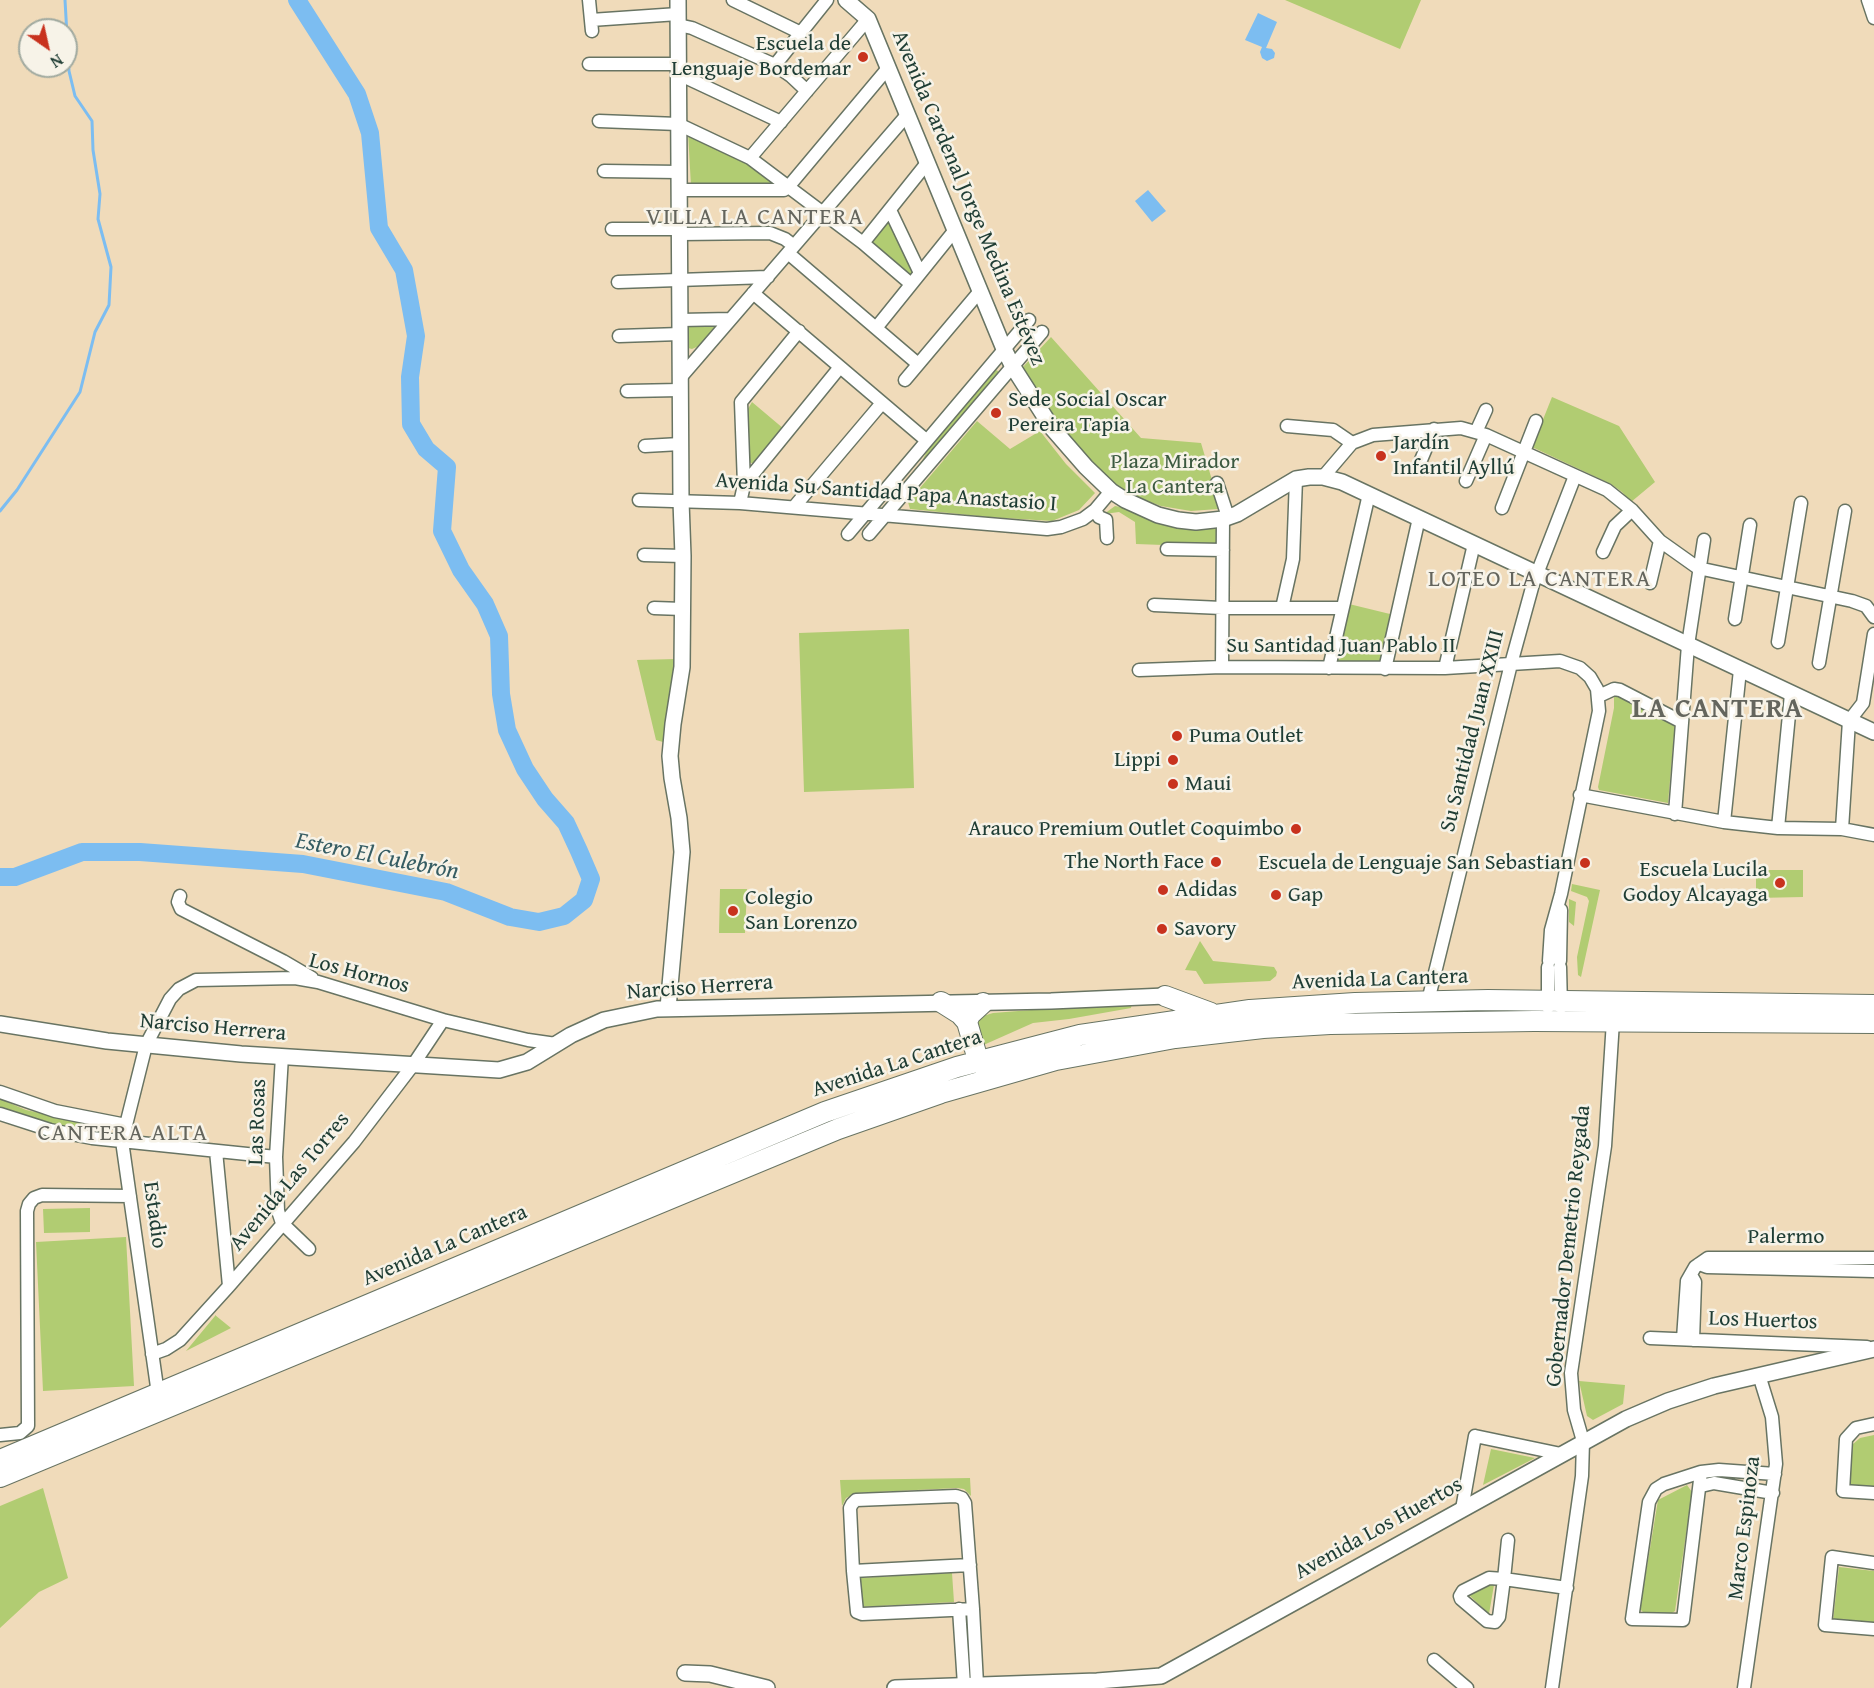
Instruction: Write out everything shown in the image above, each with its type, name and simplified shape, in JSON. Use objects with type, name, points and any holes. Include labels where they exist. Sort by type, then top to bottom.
[{"type":"highway","points":[[1165,996],[1216,1014]]},
{"type":"highway","points":[[1165,996],[1174,1003],[1177,1029]]},
{"type":"highway","name":"Avenida La Cantera","points":[[0,1477],[788,1149],[889,1110],[992,1077],[1177,1029],[1216,1014],[1318,1005],[1428,1001],[1555,1011],[1613,1021],[1874,1023]]},
{"type":"highway","points":[[941,1002],[960,1014],[967,1022],[979,1060],[992,1077]]},
{"type":"highway","points":[[967,1022],[970,1015],[983,1003]]},
{"type":"highway","name":"Avenida La Cantera","points":[[0,1460],[815,1116],[979,1060],[1080,1035],[1177,1029],[1221,1032],[1313,1024],[1555,1011],[1874,1005]]},
{"type":"street","points":[[589,0],[592,25],[678,13]]},
{"type":"street","points":[[733,0],[801,33]]},
{"type":"street","points":[[775,65],[827,0]]},
{"type":"street","name":"Avenida Cardenal Jorge Medina Estévez","points":[[846,0],[868,19],[1013,367],[1052,428],[1086,467],[1111,491],[1147,510],[1179,520],[1196,522],[1225,518],[1246,510],[1296,479],[1323,477],[1342,482],[1874,732]]},
{"type":"street","points":[[1868,0],[1874,18]]},
{"type":"street","points":[[678,13],[692,28],[775,65],[807,91]]},
{"type":"street","points":[[668,1008],[681,852],[680,818],[672,778],[670,748],[682,667],[684,555],[680,444],[678,13]]},
{"type":"street","points":[[750,158],[868,19]]},
{"type":"street","points":[[589,64],[678,70],[687,78],[781,122]]},
{"type":"street","points":[[679,190],[784,190],[888,68]]},
{"type":"street","points":[[627,392],[680,384],[753,293],[908,115]]},
{"type":"street","points":[[599,121],[678,124],[750,158],[863,243],[911,284]]},
{"type":"street","points":[[863,243],[927,163]]},
{"type":"street","points":[[604,171],[679,172]]},
{"type":"street","points":[[890,210],[920,273]]},
{"type":"street","points":[[612,229],[770,233],[785,239],[791,250],[918,364]]},
{"type":"street","points":[[876,328],[955,230]]},
{"type":"street","points":[[618,282],[768,277]]},
{"type":"street","points":[[905,380],[980,291]]},
{"type":"street","points":[[753,293],[926,440]]},
{"type":"street","points":[[619,336],[732,319]]},
{"type":"street","points":[[848,534],[1029,320]]},
{"type":"street","points":[[740,503],[744,484],[741,402],[799,331]]},
{"type":"street","points":[[868,534],[1042,332]]},
{"type":"street","points":[[744,484],[840,367]]},
{"type":"street","points":[[794,507],[882,403]]},
{"type":"street","points":[[1466,481],[1486,410]]},
{"type":"street","points":[[1502,508],[1536,422]]},
{"type":"street","points":[[1287,426],[1334,430],[1352,442]]},
{"type":"street","points":[[1323,477],[1352,442],[1373,435],[1461,428],[1481,433],[1607,490],[1632,510],[1660,541],[1698,568],[1862,604],[1874,617]]},
{"type":"street","points":[[1420,460],[1434,429]]},
{"type":"street","points":[[645,446],[680,444]]},
{"type":"street","name":"Su Santidad Juan XXIII","points":[[1428,1001],[1511,664],[1536,574],[1575,476]]},
{"type":"street","points":[[1282,608],[1293,559],[1296,479]]},
{"type":"street","points":[[1217,483],[1225,518],[1222,667]]},
{"type":"street","name":"Avenida Su Santidad Papa Anastasio I","points":[[639,500],[740,503],[1047,529],[1077,522],[1095,510],[1111,491]]},
{"type":"street","points":[[1329,668],[1369,494]]},
{"type":"street","points":[[1778,642],[1801,503]]},
{"type":"street","points":[[1095,510],[1099,517],[1106,520],[1107,538]]},
{"type":"street","points":[[1603,552],[1615,526],[1632,510]]},
{"type":"street","points":[[1819,663],[1845,512]]},
{"type":"street","points":[[1385,669],[1419,518]]},
{"type":"street","points":[[1735,619],[1750,525]]},
{"type":"street","points":[[1675,814],[1680,721],[1688,645],[1704,540]]},
{"type":"street","points":[[1650,583],[1660,541]]},
{"type":"street","points":[[1445,668],[1474,544]]},
{"type":"street","points":[[1167,549],[1223,550]]},
{"type":"street","points":[[644,555],[684,555]]},
{"type":"street","points":[[1154,605],[1222,608],[1342,608]]},
{"type":"street","points":[[654,608],[683,609]]},
{"type":"street","points":[[1842,829],[1850,721],[1863,703],[1874,634]]},
{"type":"street","name":"Su Santidad Juan Pablo II","points":[[1139,670],[1222,667],[1445,668],[1560,661],[1574,665],[1590,677],[1599,696]]},
{"type":"street","points":[[1724,822],[1740,670]]},
{"type":"street","points":[[1555,1011],[1554,964],[1561,894],[1599,711],[1599,696],[1620,690],[1680,721]]},
{"type":"street","points":[[1778,828],[1791,694]]},
{"type":"street","points":[[1580,795],[1724,822],[1778,828],[1842,829],[1874,835]]},
{"type":"street","points":[[180,896],[178,902],[181,909],[283,961],[318,982]]},
{"type":"street","name":"Los Hornos","points":[[146,1045],[170,999],[190,982],[221,979],[295,978],[318,982],[443,1020],[528,1040],[556,1044]]},
{"type":"street","name":"Narciso Herrera","points":[[0,1024],[146,1045],[500,1070],[526,1062],[571,1035],[604,1020],[639,1011],[668,1008],[983,1003],[1165,996]]},
{"type":"street","name":"Avenida Las Torres","points":[[152,1354],[180,1340],[229,1286],[354,1142],[413,1065],[443,1020]]},
{"type":"street","name":"Gobernador Demetrio Reygada","points":[[1552,1688],[1582,1476],[1583,1442],[1574,1410],[1571,1373],[1605,1146],[1613,1021]]},
{"type":"street","name":"Estadio","points":[[146,1045],[122,1141],[158,1394]]},
{"type":"street","name":"Las Rosas","points":[[282,1056],[276,1157],[278,1211],[282,1223]]},
{"type":"street","points":[[0,1092],[55,1111],[126,1125]]},
{"type":"street","points":[[0,1114],[50,1130],[122,1141],[276,1157]]},
{"type":"street","points":[[216,1150],[229,1286]]},
{"type":"street","points":[[0,1435],[20,1433],[28,1426],[27,1211],[31,1201],[42,1195],[130,1196]]},
{"type":"street","points":[[282,1223],[309,1249]]},
{"type":"street","name":"Palermo","points":[[1699,1264],[1708,1258],[1874,1258]]},
{"type":"street","points":[[1688,1340],[1695,1282],[1691,1275],[1699,1264]]},
{"type":"street","name":"Palermo","points":[[1699,1264],[1707,1267],[1874,1271]]},
{"type":"street","name":"Los Huertos","points":[[1650,1338],[1874,1348]]},
{"type":"street","name":"Avenida Los Huertos","points":[[895,1688],[971,1685],[1097,1685],[1168,1673],[1626,1419],[1668,1401],[1714,1386],[1874,1348]]},
{"type":"street","name":"Marco Espinoza","points":[[1744,1688],[1775,1474],[1775,1432],[1769,1403],[1759,1375]]},
{"type":"street","points":[[1874,1424],[1856,1428],[1846,1439],[1842,1491],[1874,1493]]},
{"type":"street","points":[[1462,1509],[1475,1436],[1561,1454]]},
{"type":"street","points":[[1701,1472],[1683,1620],[1632,1619],[1650,1497],[1660,1486],[1701,1472],[1719,1470],[1775,1474]]},
{"type":"street","points":[[1701,1486],[1714,1483],[1773,1492]]},
{"type":"street","points":[[971,1685],[973,1609],[965,1503],[959,1496],[856,1500],[850,1508],[856,1609],[859,1613],[973,1609]]},
{"type":"street","points":[[1508,1540],[1504,1579],[1498,1619],[1492,1622],[1487,1621],[1461,1599],[1460,1594],[1489,1578],[1504,1579],[1567,1588]]},
{"type":"street","points":[[1874,1563],[1832,1557],[1825,1625],[1874,1629]]},
{"type":"street","points":[[853,1571],[970,1565]]},
{"type":"street","points":[[959,1609],[971,1685]]},
{"type":"street","points":[[1434,1660],[1467,1688]]},
{"type":"street","points":[[688,1678],[710,1674],[767,1688]]},
{"type":"green space","points":[[1285,0],[1421,0],[1400,49]]},
{"type":"green space","points":[[688,132],[753,165],[773,180],[773,184],[770,187],[691,186]]},
{"type":"green space","points":[[889,217],[915,273],[911,279],[868,243]]},
{"type":"green space","points":[[688,324],[717,324],[699,346],[692,349],[688,348]]},
{"type":"green space","name":"Plaza Mirador La Cantera","points":[[1051,337],[1141,438],[1201,443],[1220,507],[1218,509],[1191,511],[1161,506],[1132,495],[1105,479],[1063,433],[1022,368]]},
{"type":"green space","points":[[996,370],[998,374],[885,506],[921,463],[927,451]]},
{"type":"green space","points":[[1552,397],[1619,426],[1655,482],[1631,502],[1611,484],[1532,447]]},
{"type":"green space","points":[[752,402],[784,429],[754,463],[747,460],[745,414]]},
{"type":"green space","points":[[977,421],[1010,449],[1040,431],[1066,464],[1095,493],[1079,510],[1052,521],[910,509],[908,502]]},
{"type":"green space","points":[[1115,506],[1219,526],[1218,547],[1136,544],[1135,522],[1119,512],[1104,514]]},
{"type":"green space","points":[[1349,604],[1390,614],[1383,662],[1336,661]]},
{"type":"green space","points":[[909,629],[914,788],[804,792],[799,633]]},
{"type":"green space","points":[[676,659],[663,742],[656,740],[637,660]]},
{"type":"green space","points":[[1614,696],[1622,697],[1675,724],[1668,803],[1599,790],[1614,708]]},
{"type":"green space","name":"Escuela Lucila Godoy Alcayaga","points":[[1756,870],[1803,870],[1803,897],[1756,898]]},
{"type":"green space","points":[[1572,884],[1600,890],[1581,977],[1578,975],[1577,957],[1589,901],[1587,897],[1571,891]]},
{"type":"green space","name":"Colegio San Lorenzo","points":[[720,889],[747,889],[745,933],[719,933]]},
{"type":"green space","points":[[1569,899],[1576,902],[1574,926],[1569,922]]},
{"type":"green space","points":[[1200,941],[1213,961],[1274,967],[1277,972],[1276,976],[1270,981],[1204,984],[1196,971],[1185,970]]},
{"type":"green space","points":[[1132,1002],[1131,1008],[1033,1023],[979,1047],[973,1019],[993,1013]]},
{"type":"green space","points":[[0,1099],[26,1110],[102,1126],[103,1129],[45,1125],[0,1112]]},
{"type":"green space","points":[[90,1208],[90,1232],[44,1233],[43,1209]]},
{"type":"green space","points":[[126,1237],[134,1386],[43,1391],[36,1242]]},
{"type":"green space","points":[[215,1316],[231,1328],[186,1351]]},
{"type":"green space","points":[[1579,1381],[1625,1385],[1623,1404],[1593,1420],[1587,1416]]},
{"type":"green space","points":[[1874,1435],[1874,1488],[1848,1487],[1853,1444],[1860,1438]]},
{"type":"green space","points":[[1491,1449],[1535,1458],[1483,1485]]},
{"type":"green space","points":[[970,1478],[971,1496],[964,1489],[957,1488],[856,1493],[846,1498],[842,1506],[840,1480]]},
{"type":"green space","points":[[1687,1485],[1692,1492],[1675,1611],[1645,1614],[1640,1609],[1658,1500]]},
{"type":"green space","points":[[43,1488],[68,1578],[39,1592],[0,1628],[0,1506]]},
{"type":"green space","points":[[1839,1567],[1874,1571],[1874,1626],[1833,1621]]},
{"type":"green space","points":[[952,1573],[954,1602],[860,1607],[859,1578]]},
{"type":"green space","points":[[1489,1584],[1494,1585],[1489,1614],[1468,1594]]},
{"type":"water","points":[[1258,13],[1277,22],[1266,48],[1272,49],[1275,53],[1274,58],[1267,61],[1262,58],[1260,52],[1262,47],[1245,40]]},
{"type":"water","points":[[1148,190],[1166,211],[1152,222],[1135,201]]},
{"type":"waterway","points":[[0,511],[17,490],[80,392],[95,332],[109,305],[111,267],[98,219],[100,194],[93,150],[92,121],[75,96],[69,71],[65,0]]},
{"type":"waterway","name":"Estero El Culebrón","points":[[0,877],[15,877],[82,852],[140,852],[303,864],[446,892],[510,917],[539,922],[564,916],[584,900],[591,879],[579,851],[566,823],[545,799],[525,769],[507,730],[501,694],[499,636],[485,604],[461,570],[442,531],[447,467],[426,449],[411,424],[410,377],[416,336],[404,270],[379,228],[370,133],[357,94],[297,0]]},
{"type":"place","name":"Escuela de Lenguaje Bordemar","points":[[863,57]]},
{"type":"place","name":"Sede Social Oscar Pereira Tapia","points":[[996,413]]},
{"type":"place","name":"Jardín Infantil Ayllú","points":[[1381,456]]},
{"type":"place","name":"Puma Outlet","points":[[1177,736]]},
{"type":"place","name":"Lippi","points":[[1173,760]]},
{"type":"place","name":"Maui","points":[[1173,784]]},
{"type":"place","name":"Arauco Premium Outlet Coquimbo","points":[[1296,829]]},
{"type":"place","name":"The North Face","points":[[1216,862]]},
{"type":"place","name":"Escuela de Lenguaje San Sebastian","points":[[1585,863]]},
{"type":"place","name":"Escuela Lucila Godoy Alcayaga","points":[[1780,883]]},
{"type":"place","name":"Adidas","points":[[1163,890]]},
{"type":"place","name":"Gap","points":[[1276,895]]},
{"type":"place","name":"Colegio San Lorenzo","points":[[733,911]]},
{"type":"place","name":"Savory","points":[[1162,929]]},
{"type":"district","name":"VILLA LA CANTERA","points":[[755,218]]},
{"type":"district","name":"LOTEO LA CANTERA","points":[[1540,580]]},
{"type":"district","name":"LA CANTERA","points":[[1718,710]]},
{"type":"district","name":"CANTERA ALTA","points":[[123,1134]]}]
